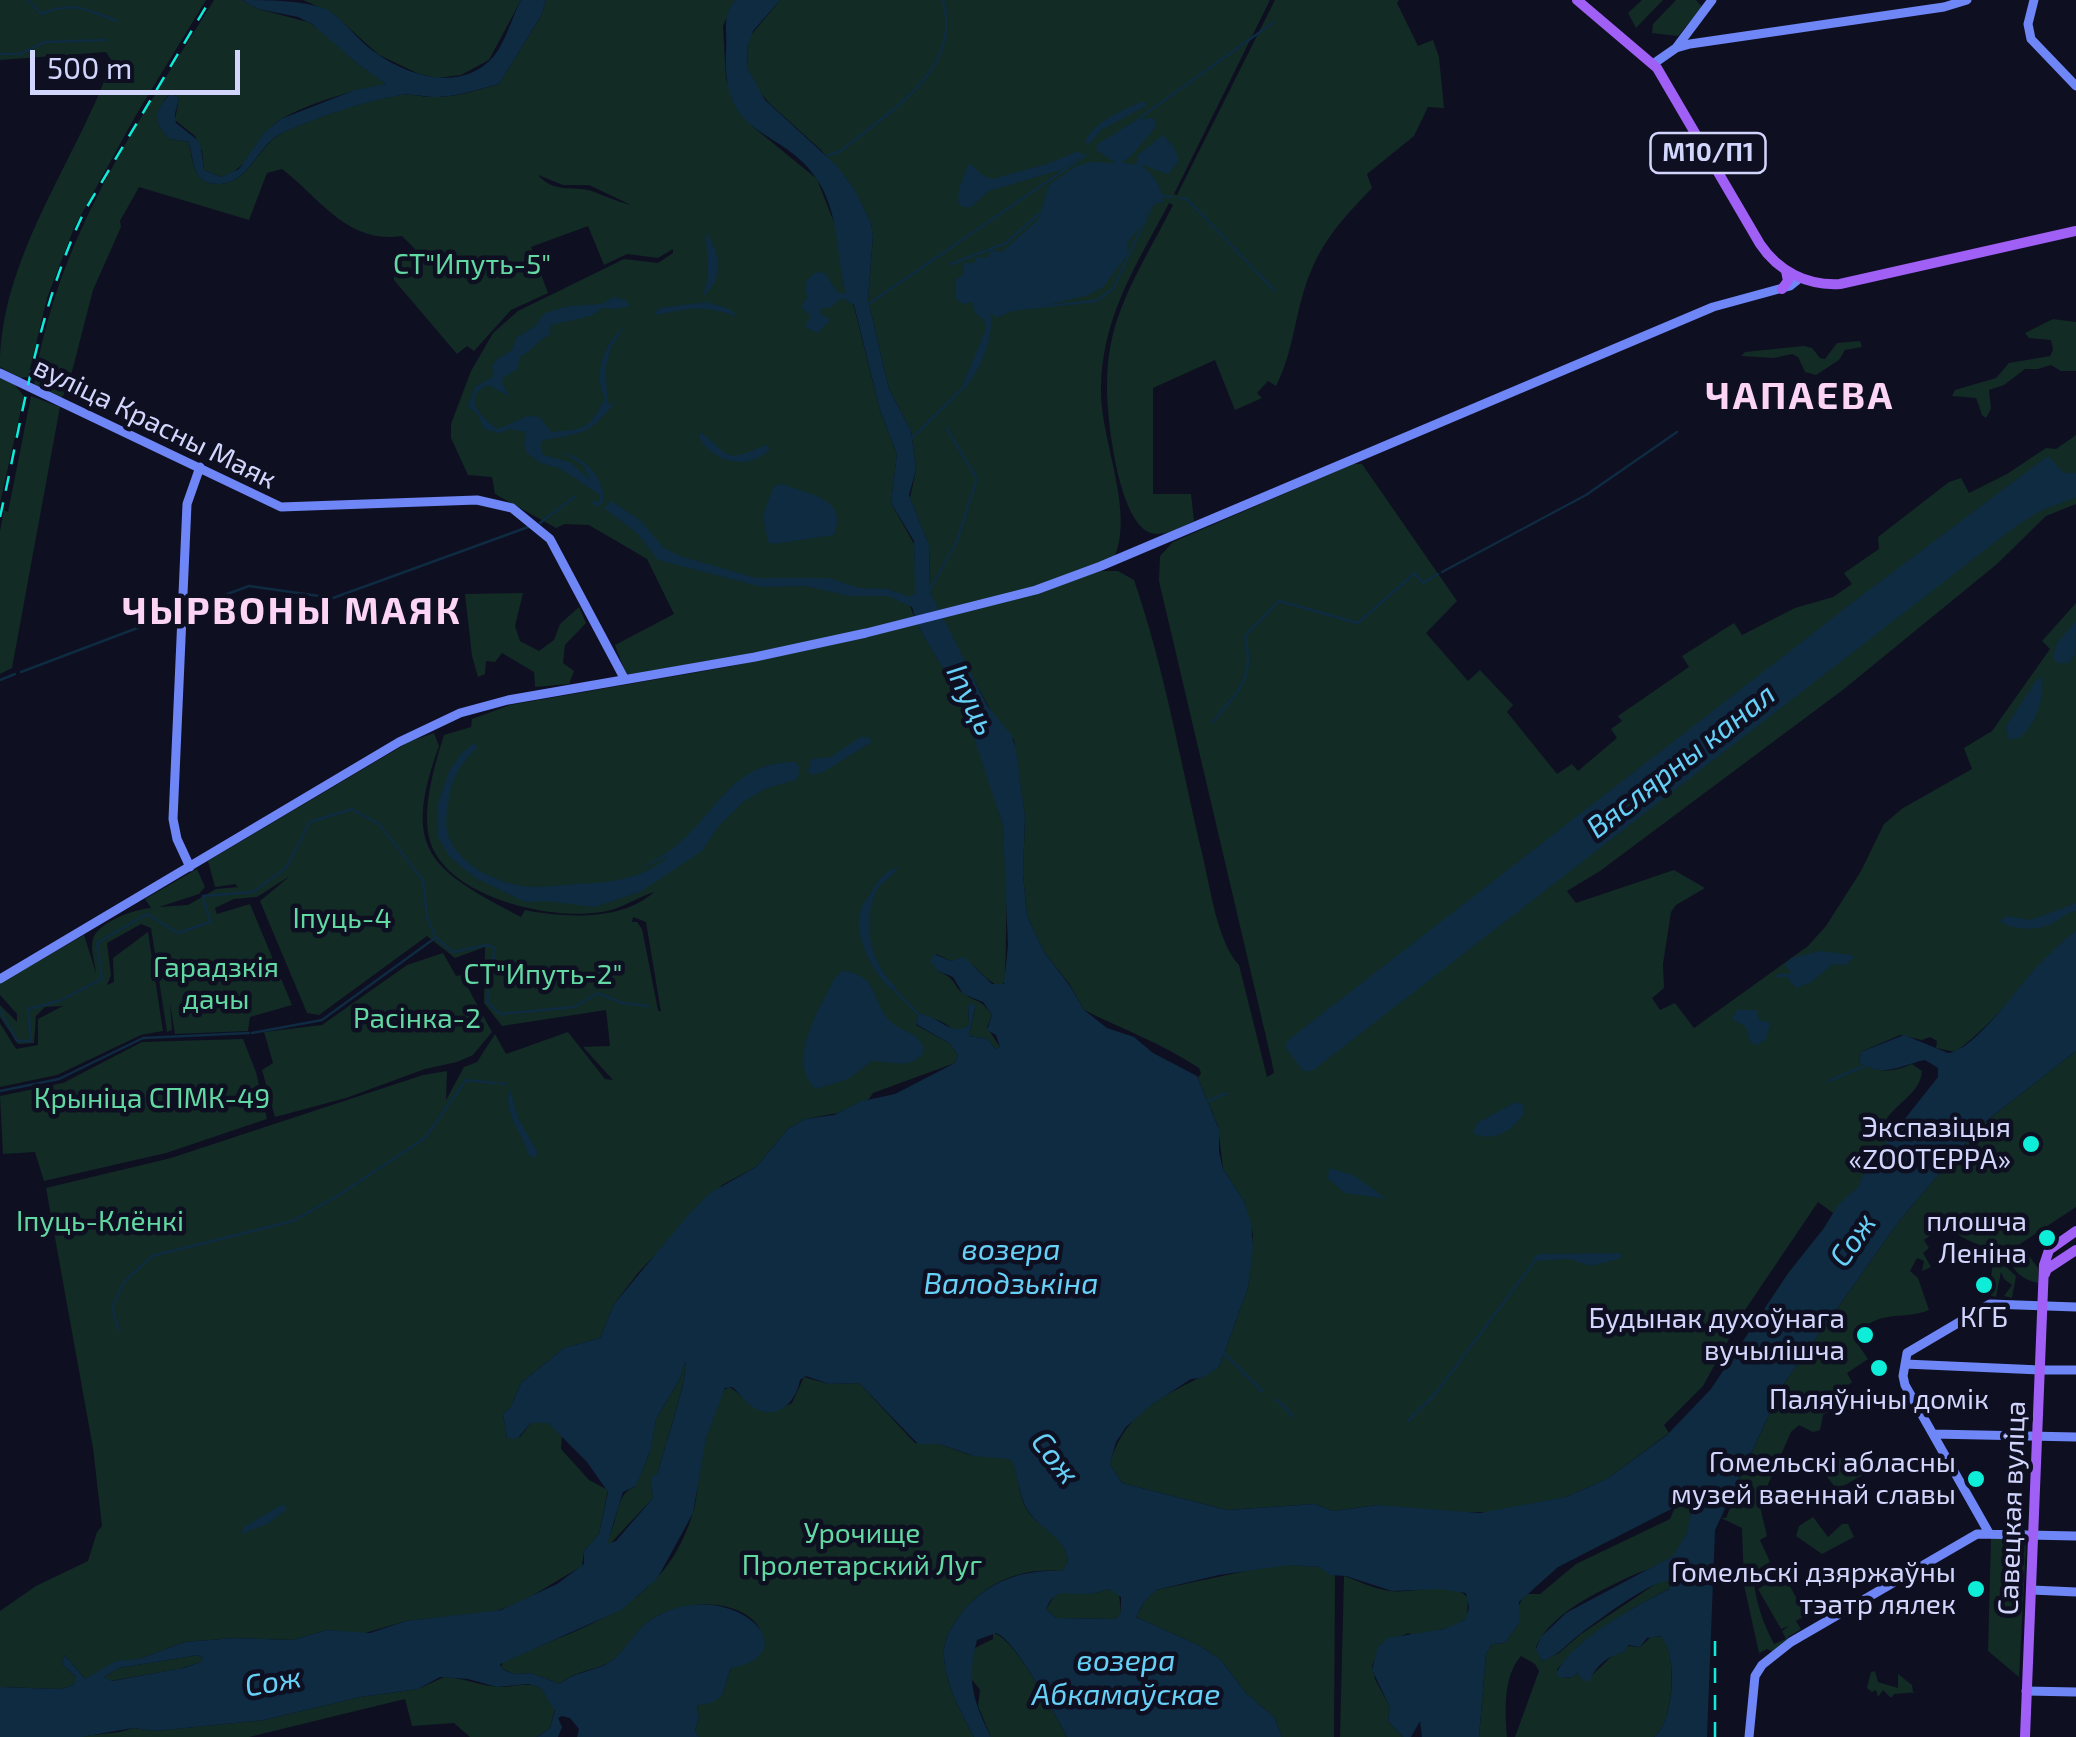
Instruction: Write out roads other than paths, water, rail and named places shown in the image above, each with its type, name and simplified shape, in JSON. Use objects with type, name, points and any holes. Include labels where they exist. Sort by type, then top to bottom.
[{"type":"main road","name":"М10/П1","points":[[1577,0],[1653,64],[1760,244],[1786,271],[1804,280],[1840,284],[2076,231]]},
{"type":"main road","points":[[1786,271],[1786,288]]},
{"type":"main road","points":[[1786,288],[1804,280]]},
{"type":"main road","points":[[2043,1280],[2046,1255],[2054,1244],[2076,1230]]},
{"type":"main road","points":[[2043,1280],[2046,1270],[2076,1250]]},
{"type":"main road","points":[[2046,1255],[2050,1263],[2056,1264]]},
{"type":"main road","name":"Савецкая вуліца","points":[[2025,1737],[2043,1370],[2043,1280]]},
{"type":"street","points":[[1653,64],[1676,48],[1712,0]]},
{"type":"street","points":[[1676,48],[1944,7],[1967,0]]},
{"type":"street","points":[[2034,0],[2028,24],[2031,39],[2076,86]]},
{"type":"street","points":[[0,980],[440,720],[492,703],[622,675],[756,657],[1010,597],[1101,566],[1713,307],[1786,288]]},
{"type":"street","name":"вуліца Красны Маяк","points":[[0,373],[280,507],[476,500],[512,508],[550,539],[622,675]]},
{"type":"street","points":[[190,867],[173,818],[187,504],[200,467]]},
{"type":"street","points":[[1986,1528],[1905,1385],[1905,1364],[1911,1348],[1990,1304],[2076,1306]]},
{"type":"street","points":[[1905,1364],[2076,1370]]},
{"type":"street","points":[[1933,1434],[2076,1437]]},
{"type":"street","points":[[1749,1737],[1752,1688],[1762,1665],[1791,1642],[1986,1528],[2076,1536]]},
{"type":"street","points":[[2032,1590],[2076,1592]]},
{"type":"street","points":[[2030,1688],[2076,1690]]},
{"type":"water","points":[[242,0],[295,2],[326,9],[367,46],[396,65],[448,78],[480,68],[494,56],[521,0],[546,0],[541,16],[499,84],[447,96],[401,95],[327,115],[275,137],[240,176],[212,184],[199,177],[189,142],[170,139],[160,127],[158,112],[170,94],[179,98],[176,123],[200,142],[204,170],[221,177],[239,169],[264,133],[281,119],[355,90],[386,84],[312,24],[258,9]]},
{"type":"water","points":[[735,0],[780,0],[753,31],[747,49],[748,69],[765,100],[836,165],[854,189],[871,223],[868,300],[889,389],[911,431],[916,470],[909,495],[929,545],[930,592],[987,705],[1012,736],[1016,750],[1025,817],[1023,874],[1027,916],[1044,952],[1084,1010],[1107,1028],[1134,1037],[1153,1053],[1197,1076],[1219,1129],[1223,1169],[1244,1201],[1251,1224],[1253,1247],[1248,1288],[1219,1367],[1202,1378],[1191,1379],[1126,1427],[1116,1442],[1110,1464],[1122,1483],[1227,1510],[1314,1504],[1333,1511],[1378,1505],[1480,1513],[1566,1497],[1607,1479],[1667,1435],[1711,1389],[1789,1272],[1838,1205],[1858,1187],[1866,1168],[1938,1077],[1938,1068],[1925,1060],[1876,1070],[1859,1062],[1861,1052],[1904,1035],[1948,1053],[1958,1050],[1982,1030],[2036,968],[2076,930],[2076,1051],[1981,1125],[1899,1221],[1783,1385],[1715,1530],[1707,1737],[1654,1737],[1666,1718],[1672,1687],[1670,1657],[1660,1636],[1647,1638],[1640,1647],[1628,1645],[1625,1652],[1599,1666],[1590,1681],[1584,1681],[1577,1673],[1561,1678],[1556,1674],[1589,1637],[1669,1589],[1668,1581],[1624,1603],[1548,1659],[1542,1661],[1536,1649],[1541,1637],[1566,1613],[1673,1556],[1687,1533],[1692,1507],[1685,1502],[1558,1567],[1519,1602],[1519,1623],[1505,1643],[1492,1644],[1486,1654],[1479,1737],[1422,1737],[1420,1721],[1411,1737],[1403,1737],[1388,1721],[1390,1707],[1372,1670],[1378,1647],[1388,1638],[1444,1629],[1465,1620],[1469,1608],[1466,1593],[1440,1589],[1392,1591],[1346,1576],[1330,1575],[1320,1567],[1288,1565],[1219,1575],[1156,1590],[1136,1617],[1200,1646],[1221,1660],[1245,1692],[1274,1717],[1282,1737],[1067,1737],[1024,1663],[996,1633],[977,1640],[974,1654],[973,1689],[991,1737],[974,1737],[945,1668],[948,1634],[966,1608],[989,1588],[1016,1576],[1062,1571],[1068,1562],[1063,1546],[1029,1512],[1010,1459],[974,1456],[939,1444],[918,1444],[859,1383],[829,1384],[806,1376],[786,1406],[774,1412],[758,1410],[732,1387],[725,1388],[706,1438],[693,1513],[657,1579],[621,1610],[500,1664],[514,1674],[531,1673],[560,1684],[609,1663],[652,1619],[681,1607],[708,1605],[732,1610],[751,1620],[763,1634],[764,1647],[755,1660],[731,1668],[719,1698],[697,1705],[699,1719],[695,1730],[699,1737],[577,1737],[579,1729],[570,1718],[562,1716],[558,1718],[562,1727],[558,1737],[537,1737],[550,1728],[555,1711],[540,1687],[497,1687],[440,1677],[418,1689],[360,1697],[264,1720],[155,1731],[133,1728],[81,1737],[0,1737],[0,1687],[60,1689],[74,1685],[76,1677],[62,1664],[65,1655],[85,1679],[116,1661],[139,1659],[185,1642],[234,1638],[293,1640],[327,1630],[370,1633],[406,1621],[501,1610],[557,1584],[584,1564],[584,1551],[599,1534],[608,1492],[587,1462],[548,1423],[531,1423],[517,1439],[507,1438],[503,1414],[511,1407],[521,1383],[564,1348],[600,1338],[614,1304],[690,1213],[710,1193],[756,1167],[788,1129],[805,1119],[834,1115],[862,1101],[895,1094],[955,1063],[958,1055],[949,1043],[916,1024],[918,1014],[950,1028],[963,1029],[969,1025],[968,1006],[973,1003],[969,1036],[988,1039],[995,1049],[1000,1047],[996,1035],[987,1030],[992,1015],[983,1002],[963,994],[953,977],[938,971],[930,961],[934,954],[951,961],[964,957],[992,984],[1004,984],[1008,946],[1003,826],[973,734],[912,607],[888,596],[849,596],[806,586],[762,587],[658,560],[638,534],[604,508],[611,501],[640,520],[664,548],[680,556],[756,578],[829,578],[910,597],[915,593],[914,541],[891,503],[897,454],[880,410],[854,305],[842,298],[829,308],[821,308],[820,313],[830,320],[818,333],[805,327],[811,316],[801,307],[807,298],[805,282],[816,272],[825,273],[838,293],[846,293],[830,208],[818,181],[804,163],[757,130],[733,102],[727,81],[726,51]],"holes":[[[685,1362],[680,1398],[658,1473],[651,1478],[653,1498],[616,1541],[607,1544],[623,1492],[636,1486],[651,1449],[656,1419],[680,1379]],[[1109,1589],[1121,1597],[1121,1612],[1116,1619],[1056,1618],[1046,1609],[1060,1594]],[[198,1655],[203,1658],[184,1668],[112,1681],[104,1677],[119,1668]]]},
{"type":"water","points":[[1141,102],[1146,106],[1085,143],[1100,124]]},
{"type":"water","points":[[1152,118],[1155,128],[1121,162],[1136,165],[1138,155],[1163,135],[1174,147],[1179,161],[1168,174],[1140,164],[1155,180],[1163,202],[1150,205],[1127,243],[1127,255],[1103,287],[1088,295],[1019,308],[996,318],[990,312],[986,350],[967,386],[962,387],[986,329],[972,302],[963,304],[956,299],[956,279],[963,275],[964,263],[974,263],[977,257],[988,258],[991,250],[1002,252],[1038,220],[1049,185],[1090,162],[1116,163],[1096,150],[1098,144],[1136,120]]},
{"type":"water","points":[[1078,151],[1083,155],[1063,169],[989,191],[971,207],[958,202],[969,163],[993,179]]},
{"type":"water","points":[[706,233],[718,266],[710,290],[703,296],[708,277]]},
{"type":"water","points":[[614,297],[630,306],[602,308],[591,316],[551,325],[549,335],[520,357],[517,369],[503,378],[510,397],[489,385],[480,389],[475,400],[480,413],[498,429],[528,416],[540,417],[551,432],[586,426],[605,398],[600,380],[602,360],[611,341],[624,327],[611,348],[605,370],[608,405],[616,401],[586,430],[543,440],[540,446],[543,455],[570,462],[590,480],[584,466],[562,452],[592,470],[603,494],[603,503],[597,507],[590,500],[599,502],[600,495],[561,469],[541,463],[527,453],[526,432],[484,429],[478,415],[468,406],[475,387],[494,376],[492,367],[497,359],[512,350],[517,337],[534,327],[545,313],[569,306],[602,304]]},
{"type":"water","points":[[706,302],[730,309],[738,317],[700,309],[654,313],[660,308]]},
{"type":"water","points":[[700,432],[728,455],[766,445],[770,449],[752,460],[732,461],[705,447]]},
{"type":"water","name":"Вяслярны канал","points":[[2048,456],[2064,473],[2076,473],[2076,497],[2040,511],[2016,526],[1312,1071],[1303,1071],[1286,1048],[1287,1041]]},
{"type":"water","points":[[782,484],[831,505],[837,523],[834,535],[768,542],[763,515],[774,486]]},
{"type":"water","points":[[2076,621],[2075,655],[2068,663],[2058,663],[2053,658],[2057,643]]},
{"type":"water","points":[[2042,677],[2035,718],[2019,738],[2008,739],[2006,727]]},
{"type":"water","points":[[861,737],[872,742],[823,772],[808,772],[811,759],[831,757]]},
{"type":"water","points":[[474,743],[478,747],[461,767],[451,789],[446,824],[451,842],[479,871],[531,887],[638,875],[669,856],[639,869],[681,842],[744,777],[775,764],[795,762],[799,767],[798,779],[765,789],[743,802],[718,827],[702,851],[640,892],[594,907],[525,902],[474,877],[449,856],[438,837],[437,807],[449,771]]},
{"type":"water","points":[[898,867],[877,890],[869,928],[874,954],[896,987],[894,991],[866,953],[859,917],[879,881]]},
{"type":"water","points":[[2076,903],[2076,911],[2042,927],[2019,928],[2000,921],[2006,916],[2031,920]]},
{"type":"water","points":[[1821,951],[1854,958],[1845,965],[1833,964],[1810,983],[1796,988],[1787,977],[1775,977],[1792,973],[1785,965],[1791,958]]},
{"type":"water","points":[[842,971],[862,977],[890,1021],[915,1036],[924,1051],[907,1063],[872,1061],[848,1079],[816,1089],[807,1077],[804,1050],[821,1005]]},
{"type":"water","points":[[1737,1010],[1757,1010],[1759,1020],[1771,1023],[1765,1040],[1757,1045],[1750,1042],[1746,1027],[1732,1019]]},
{"type":"water","points":[[510,1089],[518,1118],[537,1151],[536,1158],[529,1156],[511,1114]]},
{"type":"water","points":[[1516,1102],[1523,1105],[1524,1112],[1509,1130],[1488,1137],[1473,1133],[1477,1123]]},
{"type":"water","points":[[1329,1168],[1353,1175],[1387,1199],[1345,1193],[1328,1179]]},
{"type":"water","points":[[1539,1254],[1622,1255],[1619,1259],[1591,1266],[1569,1259],[1533,1258]]},
{"type":"water","points":[[281,1505],[286,1510],[267,1524],[241,1534],[244,1527]]},
{"type":"waterway","points":[[28,0],[41,14],[71,7],[117,21]]},
{"type":"waterway","points":[[829,155],[841,151],[899,105],[932,69],[942,48],[946,25],[943,0]]},
{"type":"waterway","points":[[1138,119],[1274,22]]},
{"type":"waterway","points":[[0,54],[20,54],[45,42],[106,40]]},
{"type":"waterway","points":[[867,305],[1086,155]]},
{"type":"waterway","points":[[1159,196],[1172,197]]},
{"type":"waterway","points":[[1180,198],[1187,199],[1275,291]]},
{"type":"waterway","points":[[1008,310],[1096,301],[1113,289],[1154,201]]},
{"type":"waterway","points":[[951,264],[1006,243],[1040,213]]},
{"type":"waterway","points":[[909,441],[964,387]]},
{"type":"waterway","points":[[928,593],[957,541],[977,479],[947,429]]},
{"type":"waterway","points":[[1442,572],[1586,495],[1677,432]]},
{"type":"waterway","points":[[540,523],[574,497]]},
{"type":"waterway","points":[[187,609],[249,586],[333,598],[531,526]]},
{"type":"waterway","points":[[1213,722],[1246,674],[1245,636],[1279,601],[1358,623],[1415,573],[1423,583],[1438,574]]},
{"type":"waterway","points":[[21,672],[177,613]]},
{"type":"waterway","points":[[0,680],[15,674]]},
{"type":"waterway","points":[[0,1010],[17,1041],[31,1041],[28,1009],[59,1001],[102,979],[97,943],[147,914],[178,933],[210,922],[203,896],[253,892],[286,868],[310,822],[352,809],[379,824],[423,880],[427,918],[436,938],[453,952],[487,945],[495,948],[487,1002],[500,1014],[574,1007],[598,993],[622,1003],[649,1006]]},
{"type":"waterway","points":[[252,1033],[322,1020],[435,938]]},
{"type":"waterway","points":[[893,988],[918,1014]]},
{"type":"waterway","points":[[0,1091],[59,1079],[143,1038],[249,1033]]},
{"type":"waterway","points":[[1829,1081],[1864,1066]]},
{"type":"waterway","points":[[119,1331],[112,1307],[124,1282],[152,1256],[293,1221],[425,1138],[466,1080],[495,1083]]},
{"type":"waterway","points":[[499,1083],[506,1084]]},
{"type":"waterway","points":[[1208,1101],[1227,1093]]},
{"type":"waterway","points":[[1408,1421],[1436,1393],[1536,1259]]},
{"type":"waterway","points":[[1224,1353],[1262,1391]]},
{"type":"waterway","points":[[1277,1400],[1293,1416]]},
{"type":"railway","points":[[0,517],[33,362],[68,248],[84,212],[210,0]]},
{"type":"railway","points":[[1715,1635],[1715,1737]]},
{"type":"place","name":"Экспазіцыя «ZООТЕРРА»","points":[[2031,1144]]},
{"type":"place","name":"плошча Леніна","points":[[2047,1238]]},
{"type":"place","name":"КГБ","points":[[1984,1285]]},
{"type":"place","name":"Будынак духоўнага вучылішча","points":[[1865,1335]]},
{"type":"place","name":"Паляўнічы домік","points":[[1879,1368]]},
{"type":"place","name":"Гомельскі абласны музей ваеннай славы","points":[[1976,1479]]},
{"type":"place","name":"Гомельскі дзяржаўны тэатр лялек","points":[[1976,1589]]},
{"type":"district","name":"ЧАПАЕВА","points":[[1800,396]]},
{"type":"district","name":"ЧЫРВОНЫ МАЯК","points":[[292,611]]},
{"type":"park label","name":"СТ\"Ипуть-5\"","points":[[472,265]]},
{"type":"park label","name":"Іпуць-4","points":[[342,919]]},
{"type":"park label","name":"СТ\"Ипуть-2\"","points":[[543,975]]},
{"type":"park label","name":"Гарадзкія дачы","points":[[216,984]]},
{"type":"park label","name":"Расінка-2","points":[[417,1019]]},
{"type":"park label","name":"Крыніца СПМК-49","points":[[152,1099]]},
{"type":"park label","name":"Іпуць-Клёнкі","points":[[100,1222]]},
{"type":"park label","name":"Урочище Пролетарский Луг","points":[[862,1550]]},
{"type":"water label","name":"Іпуць","points":[[971,700]]},
{"type":"water label","name":"Сож","points":[[1853,1240]]},
{"type":"water label","name":"возера Валодзькіна","points":[[1011,1267]]},
{"type":"water label","name":"Сож","points":[[1055,1458]]},
{"type":"water label","name":"возера Абкамаўскае","points":[[1126,1678]]},
{"type":"water label","name":"Сож","points":[[273,1682]]}]
